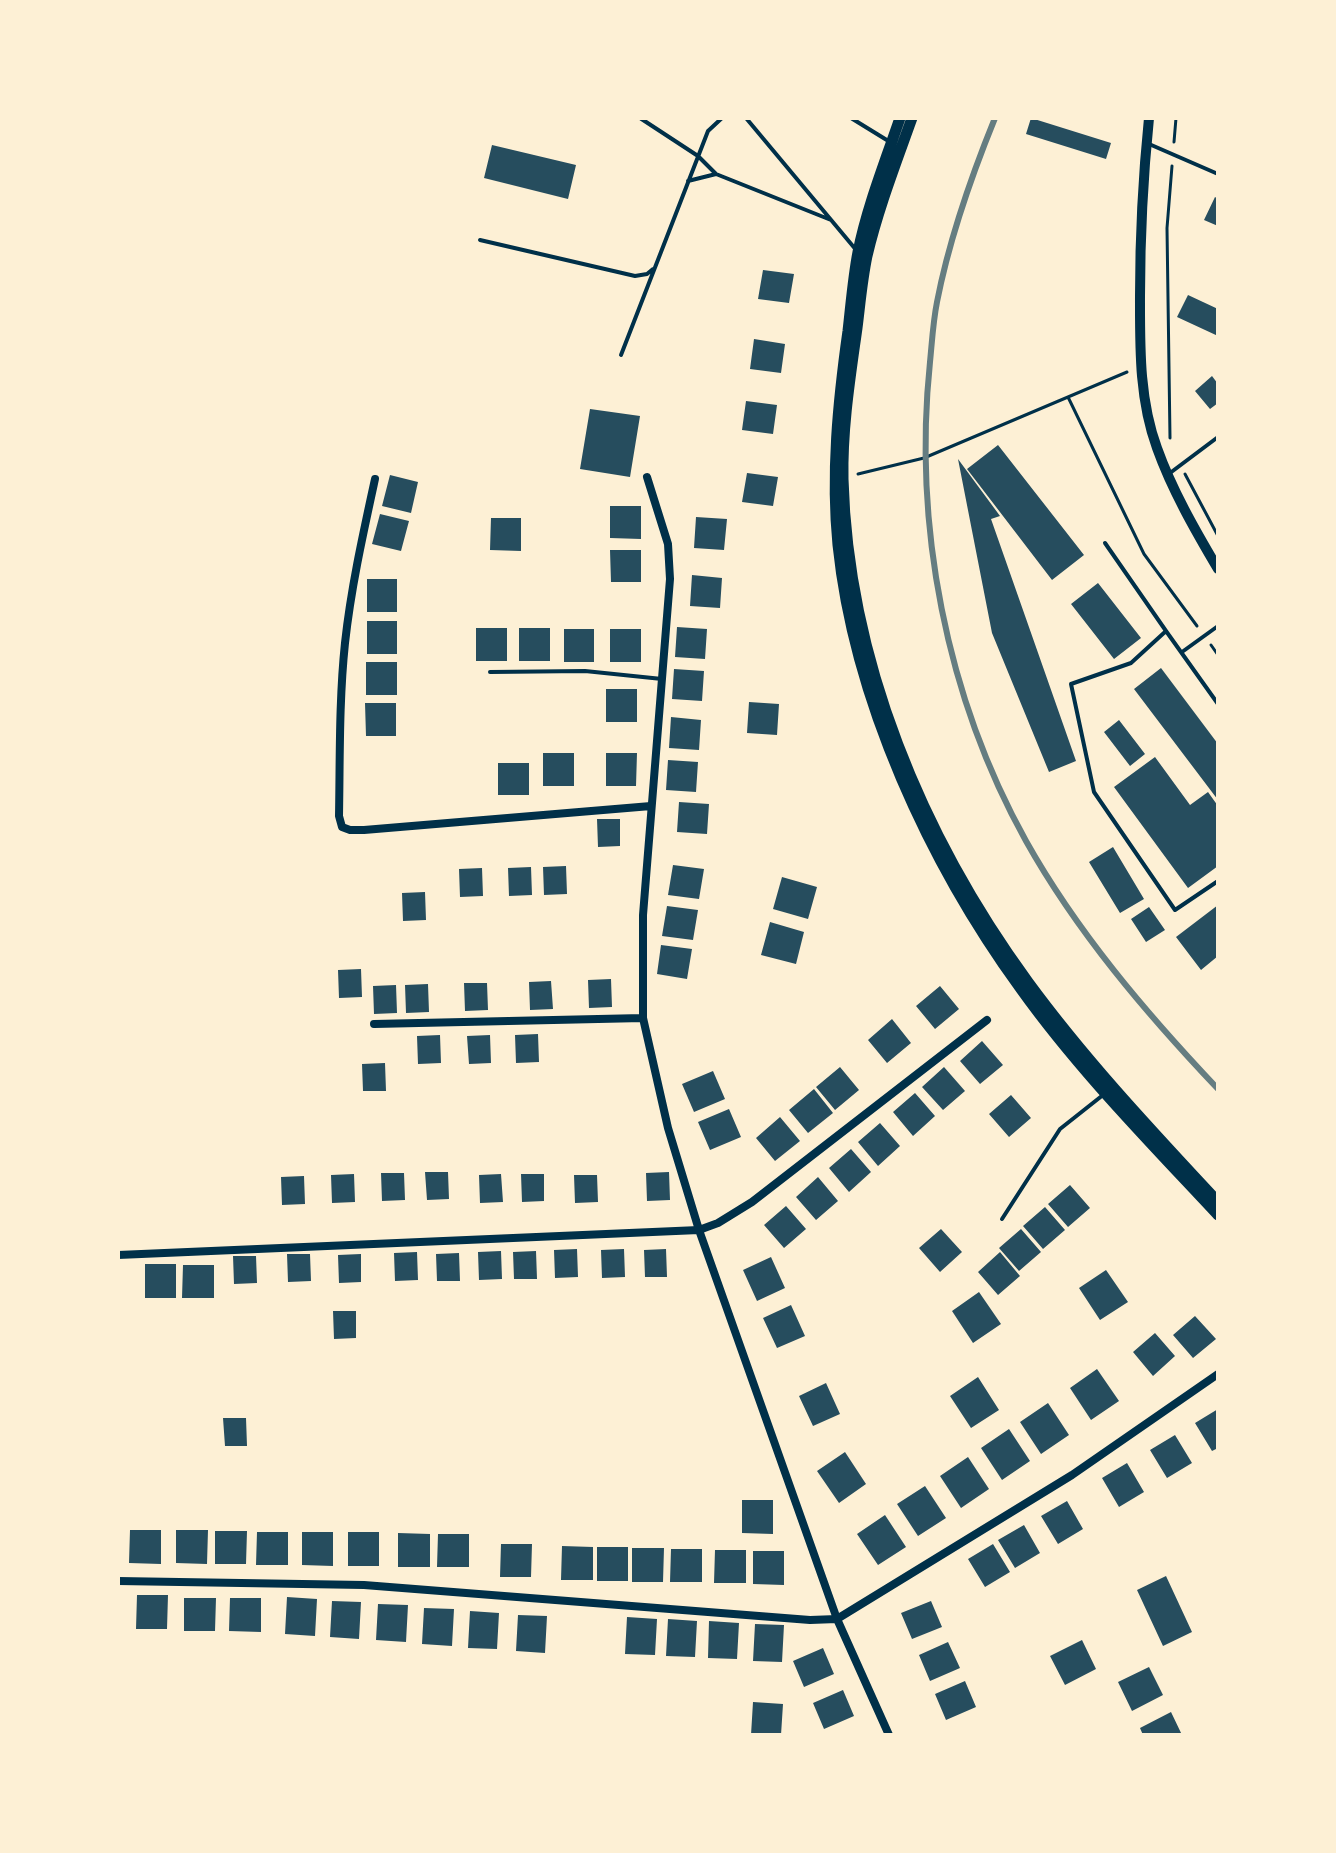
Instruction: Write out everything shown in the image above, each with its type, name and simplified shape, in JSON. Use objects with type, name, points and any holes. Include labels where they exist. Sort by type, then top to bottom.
[{"type":"main road","points":[[900,118],[858,253],[840,387],[835,478],[838,546],[867,683],[905,786],[967,904],[1021,989],[1105,1093],[1218,1215]]},
{"type":"main road","points":[[912,118],[867,257],[849,384],[843,478],[848,548],[866,647],[897,743],[936,827],[978,904],[1028,982],[1110,1085],[1218,1202]]},
{"type":"street","points":[[1149,118],[1141,220],[1141,366],[1151,428],[1169,475],[1218,569]]},
{"type":"street","points":[[647,477],[668,544],[670,579],[643,915],[643,1018],[668,1128],[699,1230],[837,1619],[889,1735]]},
{"type":"street","points":[[375,479],[355,572],[345,644],[339,816],[342,827],[364,830],[651,806]]},
{"type":"street","points":[[374,1024],[643,1018]]},
{"type":"street","points":[[118,1255],[699,1230],[718,1223],[752,1202],[987,1020]]},
{"type":"street","points":[[118,1581],[364,1585],[810,1620],[837,1619],[1072,1475],[1218,1374]]},
{"type":"lane","points":[[640,118],[698,156],[716,174],[831,220]]},
{"type":"lane","points":[[621,355],[708,131],[722,118]]},
{"type":"lane","points":[[746,118],[858,253]]},
{"type":"lane","points":[[851,118],[892,144]]},
{"type":"lane","points":[[1147,142],[1218,174]]},
{"type":"lane","points":[[688,181],[716,174]]},
{"type":"lane","points":[[480,240],[635,276],[647,274],[655,267]]},
{"type":"lane","points":[[1169,475],[1218,437]]},
{"type":"lane","points":[[1105,543],[1218,704]]},
{"type":"lane","points":[[1182,652],[1218,626]]},
{"type":"lane","points":[[1166,631],[1131,663],[1071,684],[1094,792],[1175,910],[1218,881]]},
{"type":"lane","points":[[490,672],[585,671],[662,679]]},
{"type":"lane","points":[[1002,1219],[1060,1129],[1105,1093]]},
{"type":"path","points":[[1176,118],[1167,228],[1170,446],[1218,536]]},
{"type":"path","points":[[843,478],[924,458],[1141,366]]},
{"type":"path","points":[[1067,396],[1144,554],[1218,655]]},
{"type":"building","points":[[1031,118],[1111,143],[1106,159],[1026,134]]},
{"type":"building","points":[[492,145],[576,165],[568,199],[484,178]]},
{"type":"building","points":[[1215,197],[1218,199],[1218,226],[1204,220]]},
{"type":"building","points":[[763,270],[794,274],[789,303],[758,299]]},
{"type":"building","points":[[1188,295],[1218,309],[1218,336],[1177,317]]},
{"type":"building","points":[[754,339],[785,344],[781,373],[750,369]]},
{"type":"building","points":[[1212,376],[1218,384],[1218,403],[1210,409],[1195,391]]},
{"type":"building","points":[[746,401],[777,405],[773,434],[742,430]]},
{"type":"building","points":[[590,409],[640,416],[630,477],[580,469]]},
{"type":"building","points":[[998,445],[1084,555],[1052,580],[967,469]]},
{"type":"building","points":[[958,459],[1000,516],[991,519],[1076,761],[1049,772],[992,633]]},
{"type":"building","points":[[747,473],[778,477],[773,506],[742,502]]},
{"type":"building","points":[[390,475],[418,482],[411,513],[382,506]]},
{"type":"building","points":[[610,506],[641,506],[641,539],[610,538]]},
{"type":"building","points":[[380,514],[409,521],[401,551],[372,544]]},
{"type":"building","points":[[696,517],[727,519],[724,550],[694,548]]},
{"type":"building","points":[[491,518],[521,518],[521,551],[490,550]]},
{"type":"building","points":[[610,550],[641,550],[641,582],[611,582]]},
{"type":"building","points":[[692,575],[722,578],[720,608],[690,606]]},
{"type":"building","points":[[367,579],[397,579],[397,612],[367,612]]},
{"type":"building","points":[[1098,583],[1141,638],[1114,659],[1071,604]]},
{"type":"building","points":[[367,621],[397,621],[397,654],[367,654]]},
{"type":"building","points":[[677,627],[707,629],[705,659],[675,657]]},
{"type":"building","points":[[476,628],[507,628],[507,661],[476,661]]},
{"type":"building","points":[[519,628],[550,628],[550,661],[519,661]]},
{"type":"building","points":[[564,629],[594,629],[594,662],[564,662]]},
{"type":"building","points":[[610,629],[641,629],[641,662],[610,662]]},
{"type":"building","points":[[366,662],[397,662],[397,695],[366,695]]},
{"type":"building","points":[[1161,668],[1218,744],[1218,800],[1134,689]]},
{"type":"building","points":[[674,669],[704,671],[702,701],[672,699]]},
{"type":"building","points":[[606,689],[637,689],[637,722],[606,722]]},
{"type":"building","points":[[749,702],[779,704],[777,735],[747,733]]},
{"type":"building","points":[[365,703],[396,703],[396,736],[366,736]]},
{"type":"building","points":[[671,717],[701,720],[699,750],[669,748]]},
{"type":"building","points":[[1119,720],[1145,754],[1130,766],[1104,732]]},
{"type":"building","points":[[543,753],[574,753],[574,786],[543,786]]},
{"type":"building","points":[[606,753],[637,753],[636,786],[606,786]]},
{"type":"building","points":[[1155,757],[1190,805],[1208,792],[1218,806],[1218,866],[1188,888],[1114,787]]},
{"type":"building","points":[[668,760],[698,762],[696,792],[666,790]]},
{"type":"building","points":[[498,763],[529,763],[529,795],[498,795]]},
{"type":"building","points":[[679,802],[709,804],[707,834],[677,832]]},
{"type":"building","points":[[597,819],[620,819],[620,846],[598,847]]},
{"type":"building","points":[[1113,847],[1144,899],[1120,913],[1089,862]]},
{"type":"building","points":[[673,865],[704,869],[699,899],[668,895]]},
{"type":"building","points":[[566,866],[567,894],[544,895],[543,867]]},
{"type":"building","points":[[531,867],[532,895],[509,896],[508,868]]},
{"type":"building","points":[[482,868],[483,896],[460,897],[459,869]]},
{"type":"building","points":[[782,877],[817,887],[808,919],[773,909]]},
{"type":"building","points":[[425,892],[426,920],[403,921],[402,893]]},
{"type":"building","points":[[1218,905],[1218,956],[1201,970],[1176,937]]},
{"type":"building","points":[[667,906],[698,910],[693,940],[662,936]]},
{"type":"building","points":[[1149,907],[1165,930],[1146,942],[1131,919]]},
{"type":"building","points":[[770,922],[804,932],[796,964],[761,955]]},
{"type":"building","points":[[661,945],[692,949],[687,979],[657,974]]},
{"type":"building","points":[[361,969],[362,997],[339,998],[338,970]]},
{"type":"building","points":[[611,979],[612,1007],[589,1008],[588,980]]},
{"type":"building","points":[[551,981],[553,1009],[530,1010],[529,982]]},
{"type":"building","points":[[464,983],[487,983],[488,1010],[465,1011]]},
{"type":"building","points":[[428,984],[429,1012],[406,1013],[405,985]]},
{"type":"building","points":[[396,985],[397,1013],[374,1014],[373,986]]},
{"type":"building","points":[[940,986],[959,1009],[935,1029],[916,1006]]},
{"type":"building","points":[[892,1019],[911,1043],[887,1063],[868,1040]]},
{"type":"building","points":[[538,1034],[539,1062],[516,1063],[515,1035]]},
{"type":"building","points":[[440,1035],[441,1063],[418,1064],[417,1036]]},
{"type":"building","points":[[490,1035],[491,1063],[469,1064],[467,1036]]},
{"type":"building","points":[[982,1041],[1003,1065],[980,1084],[960,1061]]},
{"type":"building","points":[[385,1063],[386,1091],[363,1091],[362,1064]]},
{"type":"building","points":[[840,1067],[859,1090],[835,1110],[816,1087]]},
{"type":"building","points":[[944,1067],[965,1091],[943,1110],[922,1087]]},
{"type":"building","points":[[713,1071],[725,1099],[694,1112],[682,1084]]},
{"type":"building","points":[[814,1089],[833,1113],[808,1133],[789,1110]]},
{"type":"building","points":[[915,1093],[935,1116],[913,1136],[893,1112]]},
{"type":"building","points":[[1011,1095],[1031,1118],[1009,1137],[989,1114]]},
{"type":"building","points":[[729,1109],[741,1137],[710,1150],[698,1122]]},
{"type":"building","points":[[780,1117],[800,1141],[775,1161],[756,1138]]},
{"type":"building","points":[[880,1123],[900,1146],[878,1166],[858,1142]]},
{"type":"building","points":[[851,1149],[871,1172],[849,1192],[829,1168]]},
{"type":"building","points":[[425,1172],[448,1172],[449,1199],[427,1200]]},
{"type":"building","points":[[669,1172],[670,1200],[647,1201],[646,1173]]},
{"type":"building","points":[[381,1173],[404,1173],[405,1200],[382,1201]]},
{"type":"building","points":[[354,1174],[355,1202],[332,1203],[331,1175]]},
{"type":"building","points":[[501,1174],[503,1202],[480,1203],[479,1175]]},
{"type":"building","points":[[521,1174],[544,1174],[544,1201],[522,1202]]},
{"type":"building","points":[[574,1175],[597,1175],[598,1202],[575,1203]]},
{"type":"building","points":[[304,1176],[305,1204],[282,1205],[281,1177]]},
{"type":"building","points":[[818,1177],[838,1201],[816,1220],[796,1197]]},
{"type":"building","points":[[1070,1185],[1090,1208],[1068,1227],[1048,1204]]},
{"type":"building","points":[[786,1206],[806,1229],[784,1248],[764,1225]]},
{"type":"building","points":[[1045,1207],[1065,1230],[1043,1249],[1023,1226]]},
{"type":"building","points":[[941,1229],[962,1252],[940,1272],[919,1248]]},
{"type":"building","points":[[1021,1229],[1041,1252],[1019,1271],[999,1248]]},
{"type":"building","points":[[577,1249],[578,1277],[555,1278],[554,1250]]},
{"type":"building","points":[[624,1249],[625,1277],[602,1278],[601,1250]]},
{"type":"building","points":[[666,1249],[667,1277],[645,1277],[644,1250]]},
{"type":"building","points":[[501,1251],[502,1279],[479,1280],[478,1252]]},
{"type":"building","points":[[536,1251],[537,1279],[514,1279],[513,1252]]},
{"type":"building","points":[[417,1252],[418,1280],[395,1281],[394,1253]]},
{"type":"building","points":[[1000,1252],[1020,1276],[998,1295],[978,1272]]},
{"type":"building","points":[[459,1253],[460,1281],[437,1281],[436,1254]]},
{"type":"building","points":[[287,1254],[310,1254],[311,1281],[288,1282]]},
{"type":"building","points":[[361,1254],[361,1282],[339,1283],[338,1255]]},
{"type":"building","points":[[233,1256],[256,1256],[257,1283],[234,1284]]},
{"type":"building","points":[[771,1257],[785,1288],[757,1301],[743,1270]]},
{"type":"building","points":[[145,1264],[176,1264],[176,1298],[145,1298]]},
{"type":"building","points":[[183,1265],[214,1265],[214,1298],[182,1298]]},
{"type":"building","points":[[1106,1270],[1128,1302],[1100,1320],[1079,1288]]},
{"type":"building","points":[[979,1292],[1001,1324],[973,1343],[952,1311]]},
{"type":"building","points":[[791,1305],[805,1336],[777,1348],[763,1318]]},
{"type":"building","points":[[333,1311],[356,1311],[356,1338],[334,1339]]},
{"type":"building","points":[[1195,1316],[1216,1339],[1193,1358],[1173,1335]]},
{"type":"building","points":[[1155,1333],[1175,1356],[1153,1376],[1133,1352]]},
{"type":"building","points":[[1097,1369],[1119,1401],[1091,1420],[1070,1388]]},
{"type":"building","points":[[978,1377],[999,1410],[971,1428],[950,1396]]},
{"type":"building","points":[[826,1383],[840,1414],[813,1426],[799,1396]]},
{"type":"building","points":[[1048,1403],[1069,1435],[1041,1454],[1020,1422]]},
{"type":"building","points":[[1218,1409],[1218,1448],[1212,1451],[1195,1423]]},
{"type":"building","points":[[223,1418],[246,1418],[247,1446],[225,1446]]},
{"type":"building","points":[[1009,1429],[1030,1461],[1002,1480],[981,1448]]},
{"type":"building","points":[[1175,1435],[1192,1463],[1167,1478],[1150,1450]]},
{"type":"building","points":[[845,1452],[866,1484],[839,1503],[817,1471]]},
{"type":"building","points":[[968,1457],[989,1489],[961,1508],[940,1476]]},
{"type":"building","points":[[1127,1463],[1144,1492],[1119,1507],[1102,1478]]},
{"type":"building","points":[[925,1486],[946,1518],[918,1536],[897,1504]]},
{"type":"building","points":[[742,1500],[773,1500],[773,1534],[742,1533]]},
{"type":"building","points":[[1067,1501],[1083,1529],[1058,1544],[1041,1516]]},
{"type":"building","points":[[885,1515],[906,1547],[878,1565],[857,1534]]},
{"type":"building","points":[[1024,1525],[1040,1553],[1015,1568],[998,1540]]},
{"type":"building","points":[[130,1530],[161,1530],[161,1564],[129,1563]]},
{"type":"building","points":[[176,1530],[208,1530],[207,1564],[176,1563]]},
{"type":"building","points":[[215,1531],[247,1531],[246,1564],[215,1564]]},
{"type":"building","points":[[257,1532],[288,1532],[288,1565],[256,1565]]},
{"type":"building","points":[[302,1532],[333,1532],[333,1566],[302,1565]]},
{"type":"building","points":[[348,1532],[379,1532],[379,1566],[348,1566]]},
{"type":"building","points":[[398,1533],[430,1534],[430,1567],[398,1567]]},
{"type":"building","points":[[438,1534],[469,1534],[469,1567],[437,1567]]},
{"type":"building","points":[[501,1544],[532,1544],[531,1577],[500,1577]]},
{"type":"building","points":[[993,1544],[1010,1572],[985,1587],[968,1559]]},
{"type":"building","points":[[562,1546],[593,1547],[593,1580],[561,1580]]},
{"type":"building","points":[[597,1547],[628,1547],[628,1581],[597,1581]]},
{"type":"building","points":[[632,1548],[664,1548],[663,1582],[632,1582]]},
{"type":"building","points":[[671,1549],[702,1549],[702,1582],[670,1582]]},
{"type":"building","points":[[715,1550],[746,1550],[746,1583],[714,1583]]},
{"type":"building","points":[[753,1551],[784,1551],[784,1585],[753,1584]]},
{"type":"building","points":[[1166,1576],[1192,1632],[1163,1646],[1137,1590]]},
{"type":"building","points":[[137,1595],[168,1595],[167,1629],[136,1629]]},
{"type":"building","points":[[287,1597],[317,1599],[315,1636],[285,1634]]},
{"type":"building","points":[[184,1598],[216,1598],[215,1631],[184,1631]]},
{"type":"building","points":[[230,1598],[261,1598],[261,1632],[229,1631]]},
{"type":"building","points":[[332,1601],[361,1602],[359,1639],[330,1637]]},
{"type":"building","points":[[931,1601],[942,1627],[912,1639],[901,1613]]},
{"type":"building","points":[[378,1604],[408,1605],[406,1642],[376,1640]]},
{"type":"building","points":[[424,1608],[454,1609],[452,1646],[422,1644]]},
{"type":"building","points":[[470,1611],[499,1613],[497,1649],[468,1648]]},
{"type":"building","points":[[518,1615],[547,1616],[545,1653],[516,1651]]},
{"type":"building","points":[[627,1617],[657,1619],[655,1655],[625,1654]]},
{"type":"building","points":[[668,1619],[697,1621],[695,1657],[666,1656]]},
{"type":"building","points":[[709,1621],[739,1623],[737,1659],[708,1658]]},
{"type":"building","points":[[755,1624],[784,1625],[782,1662],[753,1661]]},
{"type":"building","points":[[1082,1640],[1096,1669],[1065,1685],[1050,1656]]},
{"type":"building","points":[[948,1642],[960,1668],[930,1681],[919,1655]]},
{"type":"building","points":[[823,1648],[834,1674],[804,1687],[793,1661]]},
{"type":"building","points":[[1149,1667],[1163,1695],[1132,1711],[1118,1682]]},
{"type":"building","points":[[965,1681],[976,1707],[946,1720],[935,1694]]},
{"type":"building","points":[[843,1690],[854,1716],[824,1729],[813,1703]]},
{"type":"building","points":[[753,1702],[783,1704],[781,1735],[751,1735]]},
{"type":"building","points":[[1171,1712],[1182,1735],[1143,1735],[1140,1728]]},
{"type":"railway","points":[[995,118],[954,232],[934,324],[926,423],[927,485],[932,547],[942,609],[956,669],[975,728],[998,786],[1026,841],[1067,907],[1114,971],[1218,1089]]}]
